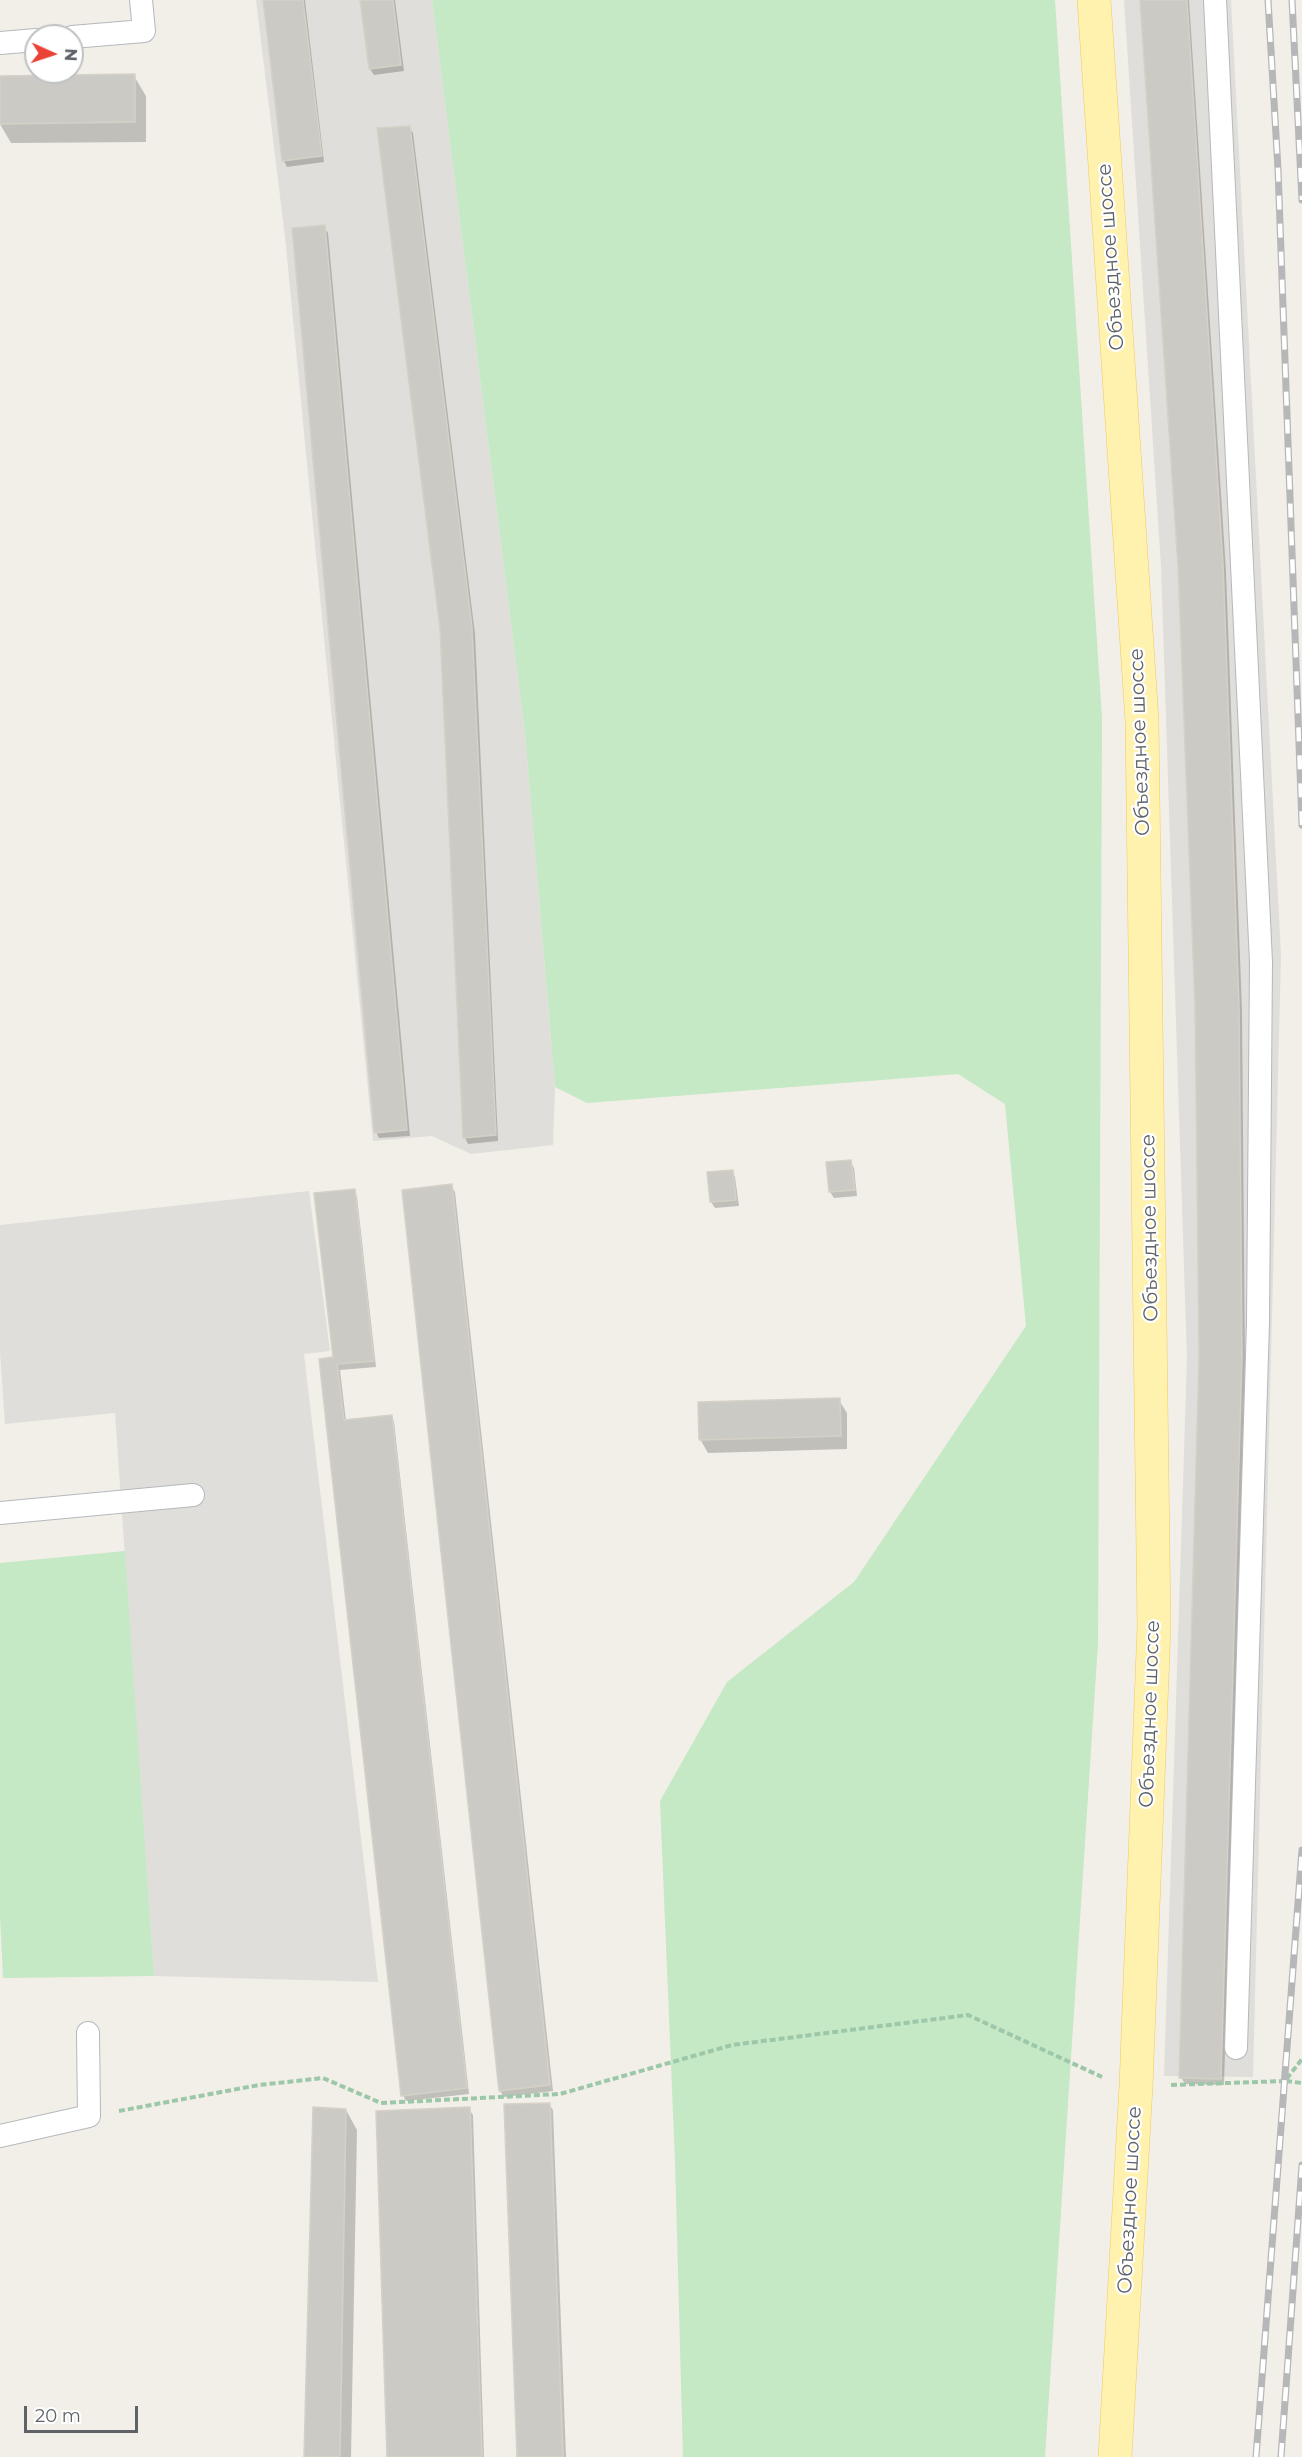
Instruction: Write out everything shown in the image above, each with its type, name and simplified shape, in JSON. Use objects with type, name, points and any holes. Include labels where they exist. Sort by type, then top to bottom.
[{"type":"main road","name":"Объездное шоссе","points":[[1094,0],[1142,722],[1154,1626],[1136,2086],[1115,2457]]},
{"type":"lane","points":[[84,36],[144,31],[141,0]]},
{"type":"lane","points":[[1215,0],[1261,962],[1258,1322],[1236,2048]]},
{"type":"lane","points":[[0,43],[24,41]]},
{"type":"lane","points":[[0,1513],[193,1495]]},
{"type":"lane","points":[[0,2136],[89,2116],[88,2033]]},
{"type":"path","points":[[89,2116],[260,2085],[323,2078],[381,2103],[560,2094],[732,2045],[968,2016],[1098,2076],[1136,2086],[1285,2081],[1302,2083]]},
{"type":"path","points":[[1285,2081],[1302,2060]]},
{"type":"shaded area","points":[[256,0],[432,0],[525,733],[555,1087],[553,1145],[471,1154],[432,1136],[373,1141],[285,237]]},
{"type":"shaded area","points":[[1124,0],[1231,0],[1281,955],[1253,2077],[1164,2076],[1187,1358],[1161,566]]},
{"type":"shaded area","points":[[309,1191],[330,1351],[304,1354],[378,1982],[154,1976],[115,1413],[5,1424],[0,1352],[0,1225]]},
{"type":"green space","points":[[432,0],[1055,0],[1102,718],[1098,1643],[1045,2457],[683,2457],[675,2160],[660,1801],[727,1682],[854,1582],[1026,1326],[1005,1104],[958,1074],[587,1103],[555,1087],[525,733]]},
{"type":"green space","points":[[125,1551],[154,1976],[3,1978],[0,1915],[0,1563]]},
{"type":"building","points":[[263,0],[303,0],[322,156],[282,161]]},
{"type":"building","points":[[360,0],[393,0],[401,65],[369,69]]},
{"type":"building","points":[[1140,0],[1187,0],[1223,564],[1239,1005],[1242,1357],[1221,2079],[1179,2078],[1199,1357],[1195,1007],[1178,566]]},
{"type":"building","points":[[135,74],[135,122],[0,124],[0,76],[24,76],[24,84],[84,84],[84,75]]},
{"type":"building","points":[[410,126],[472,627],[496,1135],[463,1138],[440,629],[377,128]]},
{"type":"building","points":[[325,225],[407,1130],[374,1133],[292,228]]},
{"type":"building","points":[[851,1160],[855,1190],[829,1192],[826,1162]]},
{"type":"building","points":[[733,1170],[736,1200],[710,1202],[707,1172]]},
{"type":"building","points":[[452,1184],[550,2085],[499,2091],[402,1190]]},
{"type":"building","points":[[355,1189],[374,1361],[337,1364],[344,1420],[392,1415],[467,2088],[401,2096],[319,1359],[333,1357],[314,1193]]},
{"type":"building","points":[[840,1398],[841,1436],[699,1440],[698,1402]]},
{"type":"building","points":[[550,2103],[563,2457],[517,2457],[504,2104]]},
{"type":"building","points":[[313,2107],[346,2109],[340,2457],[304,2457]]},
{"type":"building","points":[[470,2107],[482,2457],[387,2457],[376,2111]]},
{"type":"railway","points":[[1268,0],[1278,169],[1302,825]]},
{"type":"railway","points":[[1292,0],[1302,200]]},
{"type":"railway","points":[[1256,2457],[1302,1850]]},
{"type":"railway","points":[[1281,2457],[1302,2165]]}]
